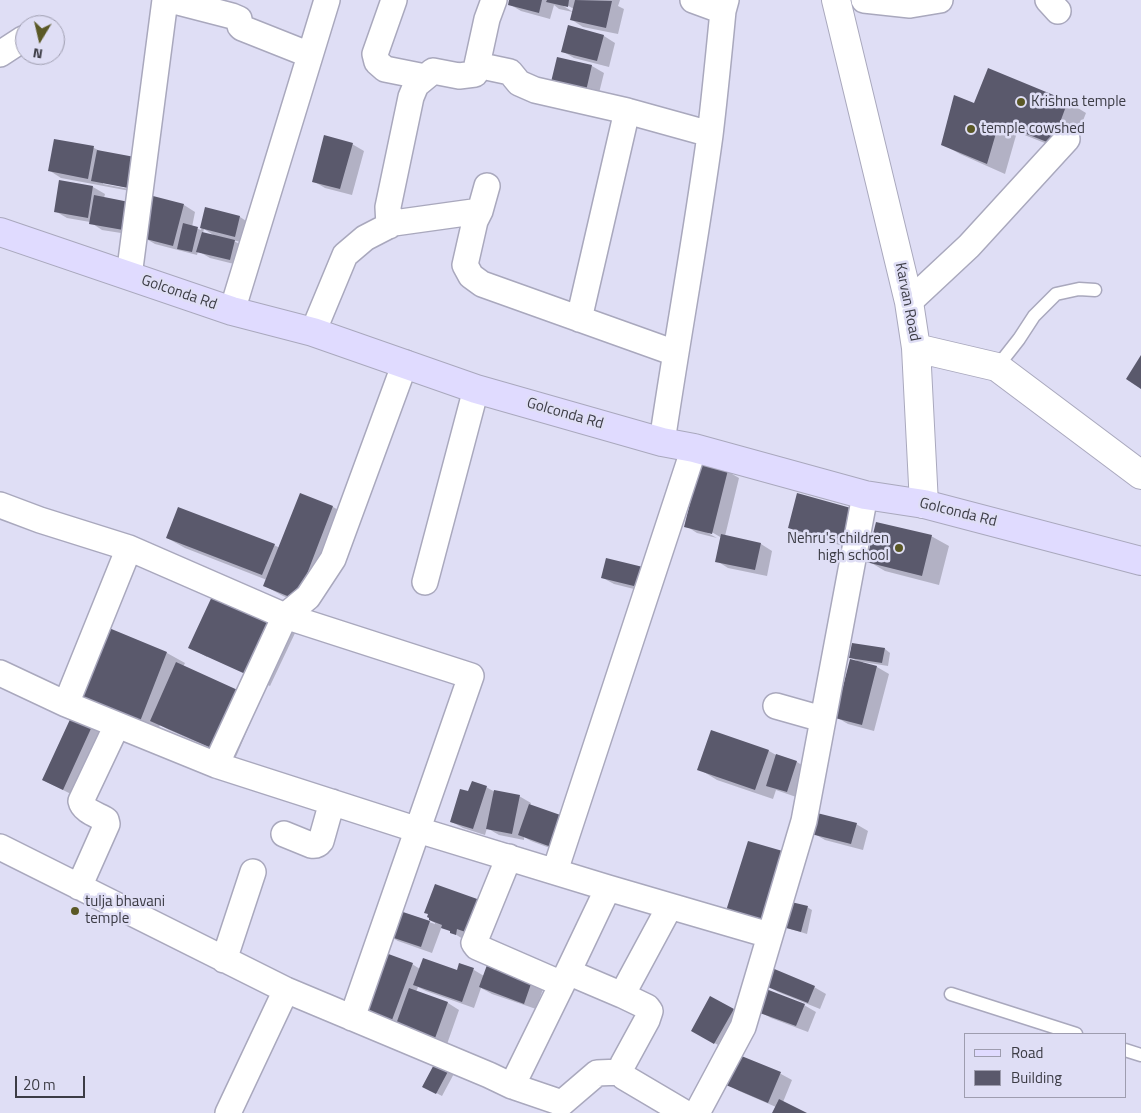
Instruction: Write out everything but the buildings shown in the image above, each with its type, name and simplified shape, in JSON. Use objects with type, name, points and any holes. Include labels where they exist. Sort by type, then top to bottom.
[{"type":"main road","name":"Golconda Rd","points":[[0,232],[232,311],[313,332],[476,389],[662,442],[694,448],[865,495],[924,504],[1141,560]]},
{"type":"street","points":[[129,276],[166,0]]},
{"type":"street","points":[[170,0],[232,16],[238,19],[242,28],[310,55]]},
{"type":"street","points":[[232,311],[327,0]]},
{"type":"street","points":[[394,0],[375,54],[377,62],[385,69],[425,77]]},
{"type":"street","points":[[389,226],[388,207],[411,97],[416,84],[433,71],[459,76],[475,74],[487,18],[494,0]]},
{"type":"street","points":[[662,442],[710,134],[724,6],[693,0]]},
{"type":"street","name":"Karvan Road","points":[[836,0],[909,302],[916,348],[997,367],[1141,475]]},
{"type":"street","points":[[864,0],[910,5],[940,0]]},
{"type":"street","points":[[0,54],[15,44]]},
{"type":"street","points":[[477,64],[510,72],[519,83],[534,90],[627,111],[710,134]]},
{"type":"street","points":[[578,319],[627,111]]},
{"type":"street","points":[[909,302],[969,246],[1066,139]]},
{"type":"street","points":[[487,186],[475,221],[465,265],[471,276],[482,284],[675,354]]},
{"type":"street","points":[[313,332],[345,255],[365,238],[394,224],[480,210]]},
{"type":"street","points":[[916,348],[924,504]]},
{"type":"street","points":[[216,765],[285,616],[308,597],[333,559],[405,364]]},
{"type":"street","points":[[425,582],[476,389]]},
{"type":"street","points":[[555,872],[694,448]]},
{"type":"street","points":[[697,1113],[743,1026],[804,821],[865,495]]},
{"type":"street","points":[[0,505],[40,520],[129,548],[285,616],[471,676],[352,1018]]},
{"type":"street","points":[[66,704],[129,548]]},
{"type":"street","points":[[0,673],[66,704],[216,765],[418,830],[769,935]]},
{"type":"street","points":[[776,706],[822,720]]},
{"type":"street","points":[[79,887],[107,824],[106,820],[82,806],[81,802],[117,725]]},
{"type":"street","points":[[284,834],[311,845],[317,845],[321,841],[332,802]]},
{"type":"street","points":[[0,847],[286,990],[489,1075],[560,1108],[597,1072],[621,1072]]},
{"type":"street","points":[[509,857],[474,942],[477,947],[565,978],[622,995],[647,1007],[650,1011],[647,1020],[623,1064],[621,1072],[624,1077],[658,1106],[685,1113]]},
{"type":"street","points":[[224,960],[253,872]]},
{"type":"street","points":[[512,1086],[608,888]]},
{"type":"street","points":[[622,995],[670,906]]},
{"type":"street","points":[[228,1113],[286,990]]},
{"type":"lane","points":[[997,367],[1034,316],[1056,294],[1079,289],[1095,290]]},
{"type":"lane","points":[[951,994],[1073,1033]]},
{"type":"lane","points":[[1126,1050],[1141,1055]]},
{"type":"place","name":"Krishna temple","points":[[1021,102]]},
{"type":"place","name":"temple cowshed","points":[[971,129]]},
{"type":"place","name":"Nehru's children high school","points":[[899,548]]},
{"type":"place","name":"tulja bhavani temple","points":[[75,911]]}]
